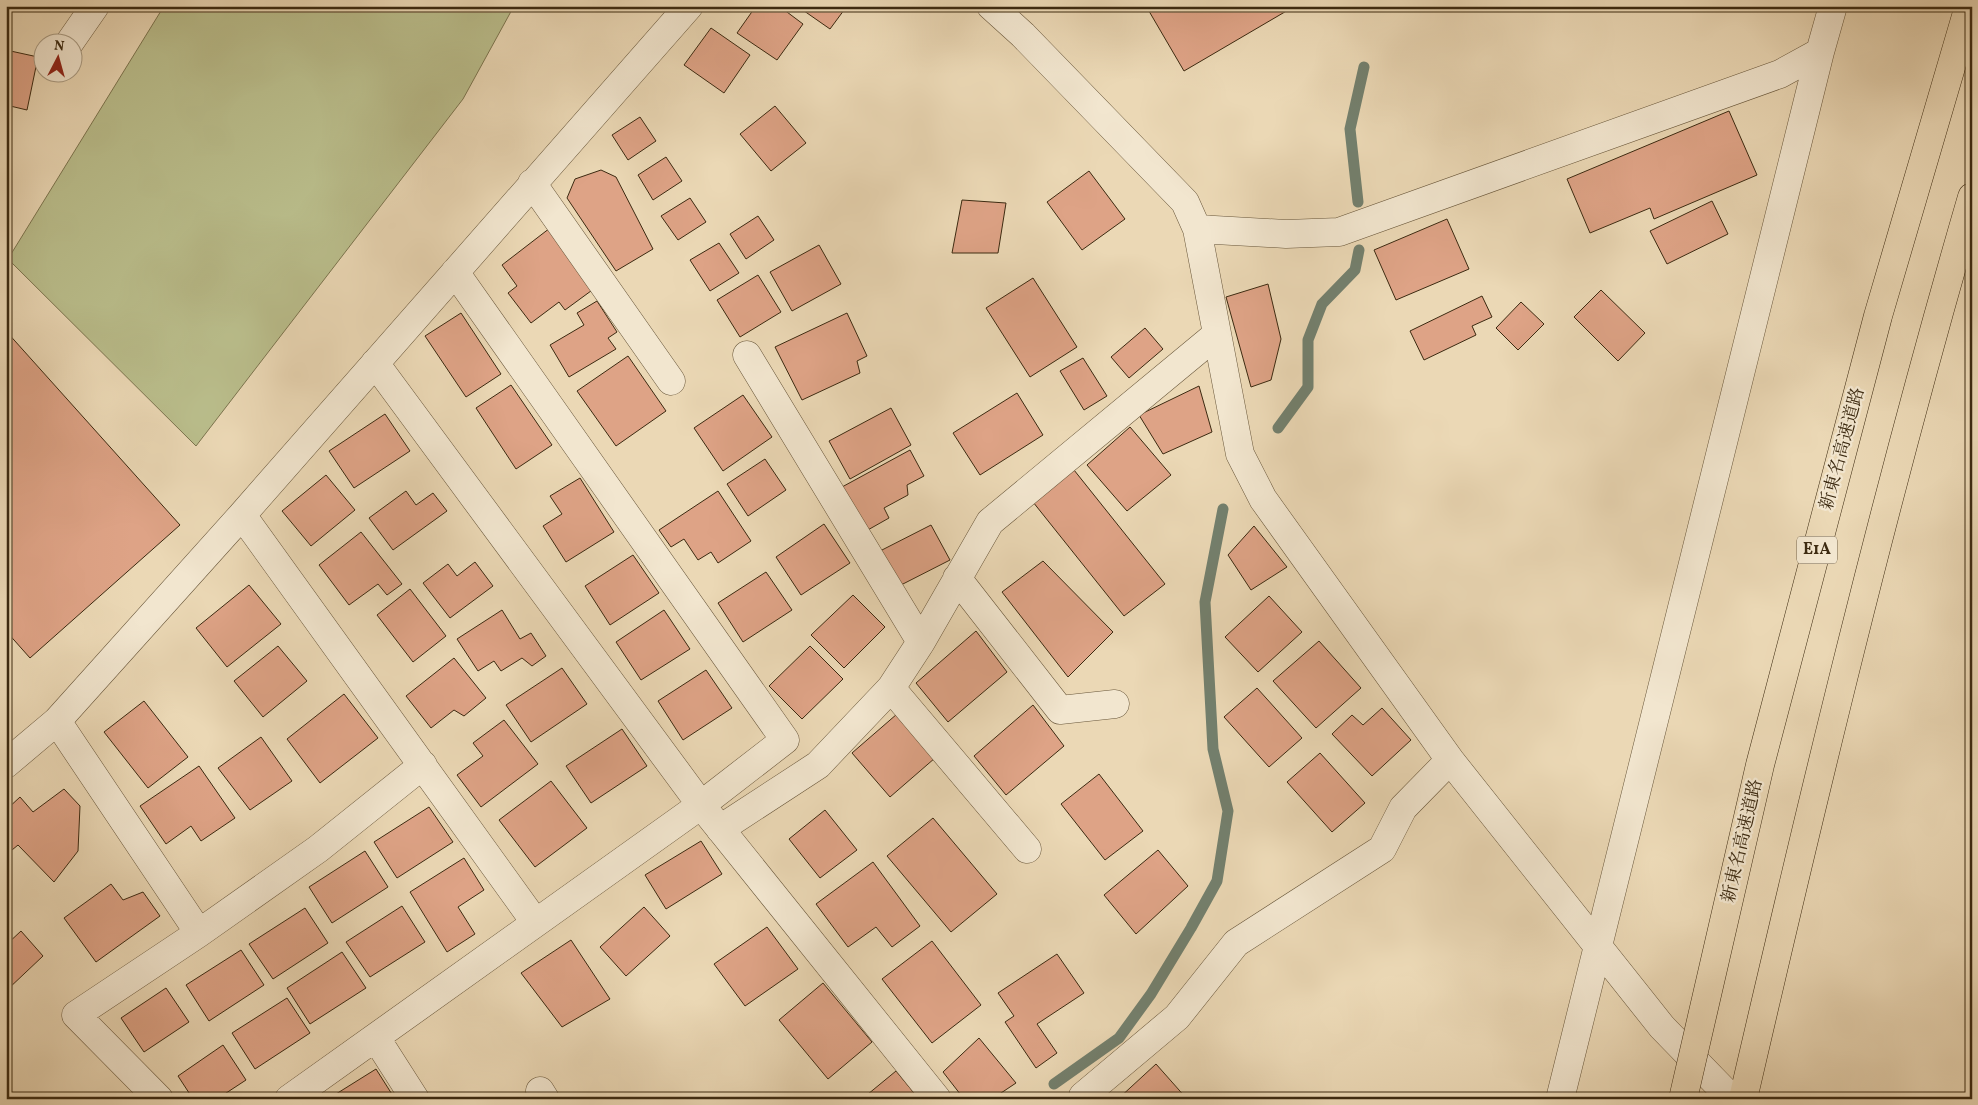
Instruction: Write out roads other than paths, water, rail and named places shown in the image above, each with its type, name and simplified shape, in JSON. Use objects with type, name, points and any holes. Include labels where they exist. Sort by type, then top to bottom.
[{"type":"highway","name":"新東名高速道路","points":[[1683,1099],[1763,755],[1878,316],[1968,6]]},
{"type":"highway","points":[[1743,1099],[1817,778],[1931,336],[1972,197]]},
{"type":"street","points":[[77,32],[95,6]]},
{"type":"street","points":[[6,764],[57,721],[242,515],[689,6]]},
{"type":"street","points":[[991,6],[1023,35],[1185,202],[1197,229],[1240,454],[1263,499],[1450,760],[1662,1027],[1732,1099]]},
{"type":"street","points":[[1560,1099],[1833,6]]},
{"type":"street","points":[[1197,229],[1286,234],[1339,232],[1780,74],[1820,52]]},
{"type":"street","points":[[532,183],[671,381]]},
{"type":"street","points":[[289,1099],[701,804],[785,740],[455,272]]},
{"type":"street","points":[[720,829],[818,765],[891,688],[921,642],[990,522],[1216,336]]},
{"type":"street","points":[[747,354],[921,642]]},
{"type":"street","points":[[375,363],[720,829],[937,1099]]},
{"type":"street","points":[[242,515],[535,922]]},
{"type":"street","points":[[958,578],[1060,710],[1115,704]]},
{"type":"street","points":[[891,688],[1027,849]]},
{"type":"street","points":[[57,721],[200,933]]},
{"type":"street","points":[[1080,1098],[1177,1017],[1236,943],[1382,849],[1403,808],[1450,760]]},
{"type":"street","points":[[160,1099],[76,1015],[200,933],[318,849],[423,765]]},
{"type":"street","points":[[376,1038],[415,1099]]},
{"type":"waterway","points":[[1358,202],[1350,129],[1364,67]]},
{"type":"waterway","points":[[1278,428],[1308,387],[1308,340],[1322,304],[1355,270],[1359,250]]},
{"type":"waterway","points":[[1054,1084],[1119,1038],[1151,994],[1217,881],[1228,811],[1213,749],[1205,602],[1223,509]]}]
